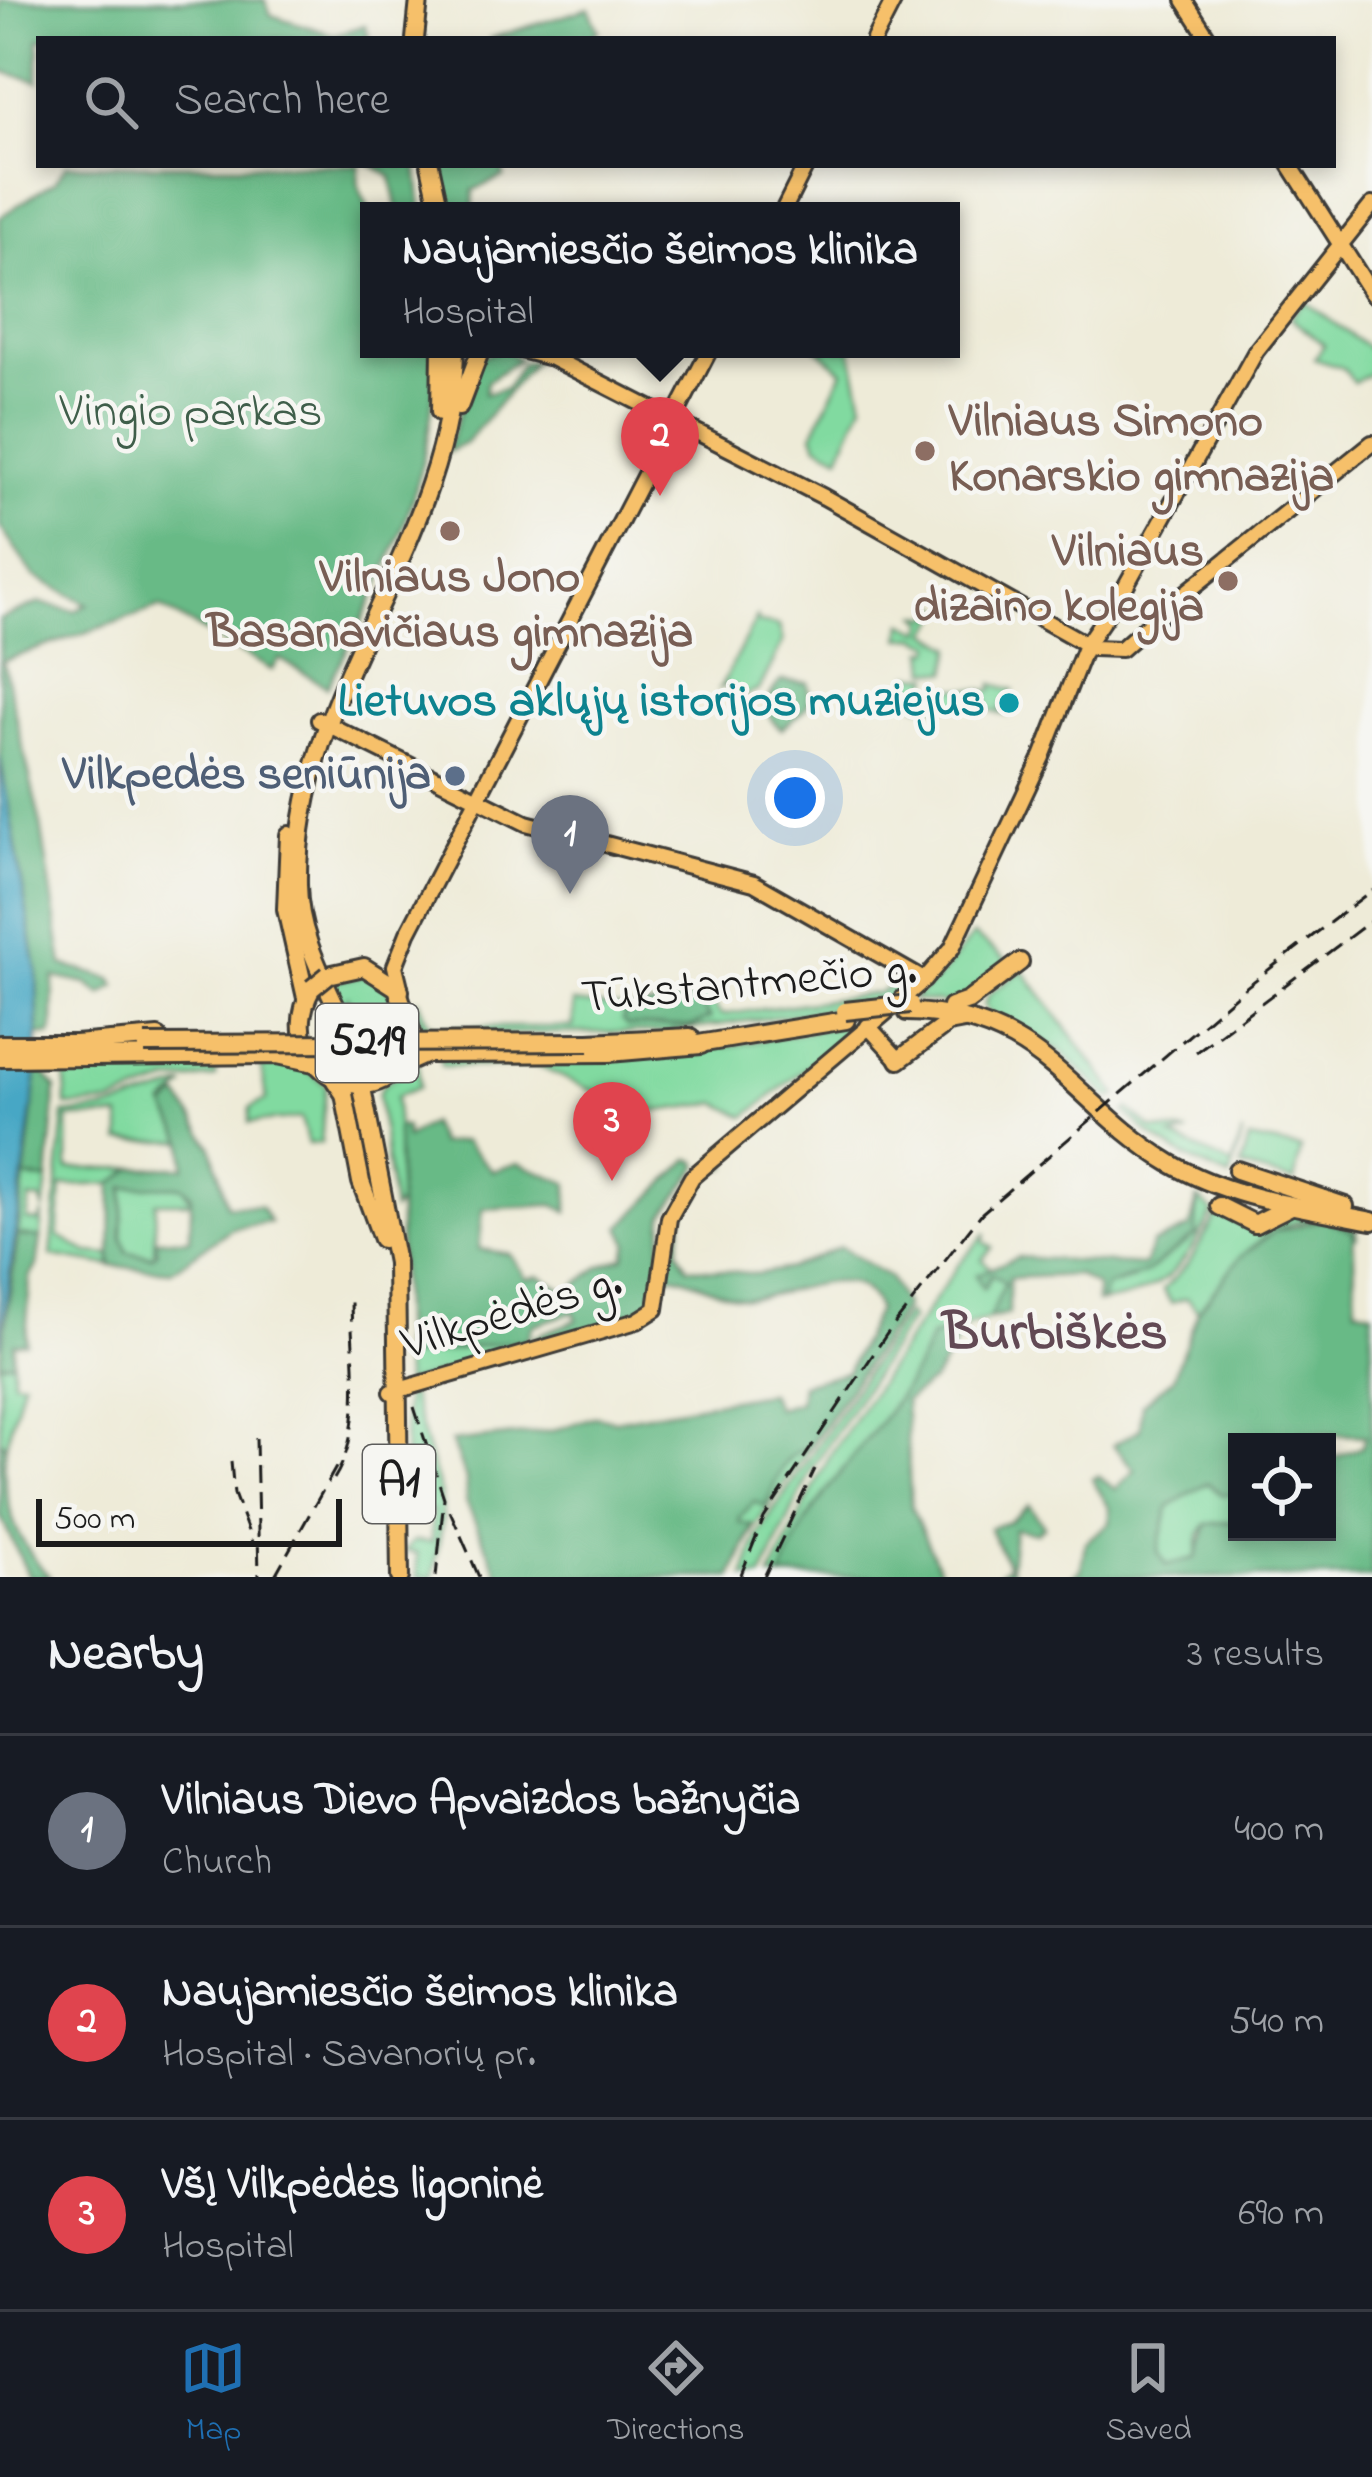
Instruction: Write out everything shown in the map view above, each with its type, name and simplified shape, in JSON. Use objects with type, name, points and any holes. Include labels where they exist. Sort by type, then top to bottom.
[{"type":"highway","points":[[418,36],[421,0]]},
{"type":"highway","points":[[426,168],[427,202]]},
{"type":"highway","points":[[427,168],[437,202]]},
{"type":"highway","name":"A1","points":[[397,1577],[396,1263],[344,1036],[315,980],[295,904],[301,795],[416,513],[439,424],[441,358]]},
{"type":"highway","name":"A1","points":[[301,795],[325,728],[431,487],[451,409],[454,358]]},
{"type":"highway","points":[[431,487],[478,358]]},
{"type":"highway","points":[[305,828],[325,728]]},
{"type":"highway","points":[[301,795],[307,890],[318,943],[328,961],[370,968],[392,981],[408,1010],[438,1036],[642,1039]]},
{"type":"highway","points":[[301,795],[285,895],[315,980],[303,1019],[305,1044],[315,1064]]},
{"type":"highway","points":[[951,1007],[988,988],[1020,962]]},
{"type":"highway","points":[[315,980],[349,967]]},
{"type":"highway","points":[[988,988],[982,1004],[990,1019]]},
{"type":"highway","name":"Tūkstantmečio g.","points":[[589,1045],[951,1007],[990,1019],[1052,1051],[1138,1132],[1180,1160],[1253,1190],[1348,1212]]},
{"type":"highway","points":[[905,1051],[922,1022],[909,1008]]},
{"type":"highway","name":"Tūkstantmečio g.","points":[[909,1008],[970,1020],[1047,1057],[1166,1160],[1252,1197],[1372,1212]]},
{"type":"highway","points":[[396,1263],[376,1128],[376,1094],[411,1041],[408,1010]]},
{"type":"highway","name":"Tūkstantmečio g.","points":[[79,1051],[701,1045],[846,1016]]},
{"type":"highway","points":[[79,1051],[115,1037],[279,1037],[303,1019]]},
{"type":"highway","points":[[905,1051],[948,1023],[970,1020]]},
{"type":"highway","points":[[384,1245],[361,1182],[344,1094],[355,1087],[427,1054],[609,1053],[701,1045]]},
{"type":"highway","points":[[143,1049],[298,1056],[355,1087]]},
{"type":"highway","name":"5219","points":[[0,1051],[79,1051]]},
{"type":"highway","name":"A1","points":[[355,1087],[384,1245],[395,1391]]},
{"type":"highway","points":[[1237,1170],[1348,1212],[1359,1232],[1372,1221]]},
{"type":"highway","points":[[1252,1197],[1263,1211],[1255,1224]]},
{"type":"highway","points":[[1255,1224],[1294,1205]]},
{"type":"highway","points":[[1219,1206],[1255,1224]]},
{"type":"main road","points":[[876,36],[895,0]]},
{"type":"main road","points":[[1184,0],[1207,36]]},
{"type":"main road","points":[[788,202],[804,168]]},
{"type":"main road","points":[[1292,168],[1372,294]]},
{"type":"main road","points":[[905,1051],[868,1026],[924,980],[963,931],[1091,642],[1258,353],[1372,205]]},
{"type":"main road","points":[[557,358],[1091,642],[1117,642],[1166,609],[1372,443]]},
{"type":"main road","points":[[370,968],[390,961],[408,933],[705,358]]},
{"type":"main road","points":[[325,728],[526,823],[748,880],[924,980]]},
{"type":"main road","points":[[408,933],[395,971],[408,1010]]},
{"type":"main road","name":"Vilkpėdės g.","points":[[395,1391],[650,1316],[662,1295],[664,1238],[675,1202],[702,1167],[868,1026]]},
{"type":"green space","points":[[0,0],[265,0],[271,15],[334,35],[365,25],[369,36],[36,36],[36,80],[0,71]]},
{"type":"green space","points":[[589,8],[599,31],[591,36],[498,36]]},
{"type":"green space","name":"Vingio parkas","points":[[64,168],[360,168],[359,186],[366,202],[360,202],[360,358],[435,358],[427,439],[404,524],[369,607],[327,687],[280,659],[272,670],[160,607],[3,661],[41,825],[63,965],[112,979],[116,986],[101,995],[87,984],[54,977],[53,1029],[51,1035],[38,1035],[37,970],[0,756],[0,619],[40,603],[75,611],[88,604],[34,576],[0,527],[0,217],[55,181]]},
{"type":"green space","points":[[377,168],[417,168],[421,202],[396,202],[391,177]]},
{"type":"green space","points":[[439,168],[502,168],[504,177],[473,190],[474,202],[446,202]]},
{"type":"green space","points":[[1304,301],[1372,351],[1372,372],[1354,383],[1343,368],[1314,359],[1324,345],[1290,318]]},
{"type":"green space","points":[[478,358],[519,359],[487,381],[485,394],[506,388],[522,363],[534,361],[466,443],[446,453]]},
{"type":"green space","points":[[828,358],[853,358],[863,403],[840,456],[817,444],[813,434],[843,371]]},
{"type":"green space","points":[[940,605],[944,611],[929,632],[953,647],[948,672],[928,670],[926,650],[934,645],[916,637],[901,638],[904,623],[922,631],[926,623],[920,615],[933,617]]},
{"type":"green space","points":[[757,617],[759,623],[779,626],[783,642],[759,690],[739,698],[727,685],[720,688]]},
{"type":"green space","points":[[911,675],[931,676],[925,693],[936,695],[938,687],[981,690],[976,696],[980,703],[988,703],[984,690],[992,691],[993,684],[1014,690],[1000,708],[1005,715],[979,706],[921,706],[914,703]]},
{"type":"green space","points":[[781,681],[808,683],[810,692],[804,711],[782,729],[768,712],[772,693]]},
{"type":"green space","points":[[973,935],[1008,961],[955,1004],[912,1000],[940,976]]},
{"type":"green space","points":[[1023,970],[1117,1095],[1111,1099],[1059,1050],[988,1012],[984,1005],[989,994]]},
{"type":"green space","points":[[367,974],[388,984],[407,1034],[364,1039],[362,1026],[353,1027],[343,1014],[353,1008],[348,997],[342,1007],[327,983]]},
{"type":"green space","points":[[910,976],[911,982],[888,1001],[668,1032],[434,1034],[421,1026],[415,1000],[428,1023],[438,1027],[573,1027],[573,1003],[628,1009],[623,1013],[692,1026],[710,1018],[697,999],[706,993],[721,1015],[878,993]]},
{"type":"green space","points":[[697,999],[710,1018],[692,1026],[627,1026],[622,1020],[628,1009]]},
{"type":"green space","points":[[863,1021],[746,1117],[718,1103],[643,1113],[537,1066],[442,1066],[439,1057],[729,1046]]},
{"type":"green space","points":[[261,1061],[297,1062],[326,1085],[321,1143],[308,1144],[301,1118],[249,1123],[250,1108],[266,1100]]},
{"type":"green space","points":[[418,1061],[419,1087],[396,1097],[400,1202],[393,1210],[378,1095],[383,1085]]},
{"type":"green space","points":[[65,1062],[215,1063],[215,1077],[168,1083],[110,1104],[66,1106]]},
{"type":"green space","points":[[38,1066],[56,1088],[48,1180],[25,1178]]},
{"type":"green space","points":[[186,1086],[165,1104],[184,1141],[121,1141],[121,1117],[68,1118],[68,1169],[134,1168],[112,1184],[62,1186],[58,1236],[88,1253],[111,1255],[111,1266],[51,1256],[64,1114],[106,1110]]},
{"type":"green space","points":[[179,1096],[212,1147],[227,1205],[260,1206],[270,1222],[232,1228],[171,1271],[111,1266],[112,1184],[134,1168],[185,1167],[184,1141],[165,1106]],"holes":[[[182,1186],[191,1194],[190,1239],[156,1239],[157,1253],[151,1257],[127,1252],[122,1237],[124,1187]]]},
{"type":"green space","points":[[1129,1109],[1152,1129],[1189,1133],[1172,1137],[1232,1165],[1243,1132],[1230,1178],[1161,1142],[1125,1112]]},
{"type":"green space","points":[[430,1123],[439,1144],[464,1141],[493,1171],[518,1163],[568,1183],[568,1212],[553,1205],[483,1209],[479,1249],[510,1254],[526,1278],[540,1276],[567,1292],[599,1267],[624,1257],[629,1243],[621,1227],[690,1159],[696,1161],[699,1166],[664,1215],[657,1298],[644,1313],[535,1346],[533,1337],[577,1320],[574,1312],[533,1325],[527,1339],[402,1358],[397,1126],[405,1127],[406,1138]]},
{"type":"green space","points":[[1249,1139],[1301,1149],[1294,1182],[1241,1167]]},
{"type":"green space","points":[[727,1154],[728,1167],[712,1170],[698,1197],[687,1199],[678,1249],[688,1267],[757,1274],[790,1268],[840,1247],[889,1277],[905,1307],[809,1448],[786,1462],[765,1506],[754,1502],[740,1517],[740,1523],[753,1525],[732,1577],[500,1577],[466,1502],[466,1479],[451,1442],[552,1431],[596,1416],[615,1420],[769,1393],[776,1408],[799,1402],[801,1384],[847,1372],[877,1310],[868,1293],[855,1285],[819,1284],[743,1298],[682,1277],[666,1279],[670,1239],[680,1208],[698,1182]]},
{"type":"green space","points":[[25,1178],[48,1180],[44,1211],[41,1200],[30,1199],[27,1220],[39,1222],[43,1214],[41,1238],[18,1235]]},
{"type":"green space","points":[[183,1186],[191,1202],[156,1202],[154,1256],[127,1252],[122,1237],[124,1187]]},
{"type":"green space","points":[[1197,1198],[1196,1235],[1146,1273],[1106,1287],[1102,1302],[1097,1302],[1097,1287],[1078,1275],[1009,1278],[1009,1314],[989,1319],[1005,1283],[992,1274],[983,1289],[976,1275],[1017,1257],[1144,1265],[1152,1244],[1190,1228]]},
{"type":"green space","points":[[1200,1200],[1213,1212],[1171,1274],[1143,1292],[1102,1302],[1105,1287],[1133,1279],[1189,1241]]},
{"type":"green space","points":[[1282,1210],[1355,1226],[1357,1238],[1330,1221],[1304,1220],[1285,1226],[1251,1248],[1198,1311],[1187,1298],[1171,1303],[1163,1290],[1190,1261],[1218,1213],[1248,1226]]},
{"type":"green space","points":[[1324,1219],[1353,1231],[1356,1307],[1372,1311],[1372,1577],[1071,1577],[1081,1570],[1085,1542],[1110,1523],[1110,1509],[1092,1479],[1097,1476],[1116,1489],[1135,1470],[1113,1445],[1140,1429],[1142,1404],[1173,1378],[1198,1311],[1240,1257],[1273,1232]]},
{"type":"green space","points":[[986,1233],[984,1242],[992,1248],[982,1259],[991,1269],[979,1274],[986,1286],[992,1274],[1002,1277],[1005,1289],[989,1319],[931,1337],[897,1399],[813,1512],[781,1577],[770,1577],[830,1455],[958,1265]]},
{"type":"green space","points":[[18,1235],[41,1238],[37,1266],[30,1277],[26,1342],[14,1343],[13,1362],[0,1363]]},
{"type":"green space","points":[[906,1313],[911,1318],[812,1469],[762,1577],[744,1577],[758,1534]]},
{"type":"green space","points":[[965,1328],[934,1380],[905,1401],[911,1507],[943,1577],[781,1577],[812,1512],[897,1399],[931,1337]]},
{"type":"green space","points":[[527,1339],[528,1349],[405,1383],[402,1358]]},
{"type":"green space","points":[[13,1362],[13,1380],[23,1381],[6,1445],[0,1440],[0,1363]]},
{"type":"green space","points":[[411,1395],[441,1496],[443,1519],[433,1577],[417,1577],[417,1553],[404,1551],[414,1541],[432,1542],[432,1511],[404,1502],[405,1396]]},
{"type":"green space","points":[[0,1440],[6,1445],[5,1482],[12,1516],[27,1548],[50,1577],[29,1577],[0,1515]]},
{"type":"green space","points":[[798,1448],[809,1448],[754,1528],[732,1577],[753,1526],[740,1523],[740,1517]]},
{"type":"green space","points":[[1208,1483],[1228,1491],[1228,1522],[1207,1524],[1199,1535],[1196,1558],[1166,1566],[1158,1551],[1169,1506]]},
{"type":"green space","points":[[1029,1505],[1044,1526],[1036,1533],[1014,1529],[1010,1569],[1017,1577],[995,1577],[1008,1566],[989,1528],[1009,1522]]},
{"type":"water","points":[[0,756],[37,970],[38,1066],[0,1347]]},
{"type":"railway","points":[[740,1577],[764,1518],[886,1335],[982,1213],[1241,991],[1372,890]]},
{"type":"railway","points":[[1196,1052],[1372,920]]},
{"type":"railway","points":[[334,1479],[344,1459],[353,1415],[351,1298]]},
{"type":"railway","points":[[414,1407],[444,1498],[436,1577]]},
{"type":"railway","points":[[256,1438],[259,1577]]},
{"type":"railway","points":[[231,1462],[234,1494],[252,1542]]},
{"type":"railway","points":[[274,1577],[339,1462]]},
{"type":"railway","points":[[764,1577],[815,1469]]},
{"type":"railway","points":[[450,1511],[479,1577]]},
{"type":"place","name":"Vilniaus Simono Konarskio gimnazija","points":[[925,451]]},
{"type":"place","name":"Naujamiesčio šeimos klinika","points":[[660,496]]},
{"type":"place","name":"Vilniaus Jono Basanavičiaus gimnazija","points":[[450,531]]},
{"type":"place","name":"Vilniaus dizaino kolegija","points":[[1228,581]]},
{"type":"place","name":"Lietuvos aklųjų istorijos muziejus","points":[[1009,703]]},
{"type":"place","name":"Vilkpedės seniūnija","points":[[455,776]]},
{"type":"place","name":"Vilniaus Dievo Apvaizdos bažnyčia","points":[[570,894]]},
{"type":"place","name":"VšĮ Vilkpėdės ligoninė","points":[[612,1181]]},
{"type":"district","name":"Burbiškės","points":[[1055,1335]]}]
